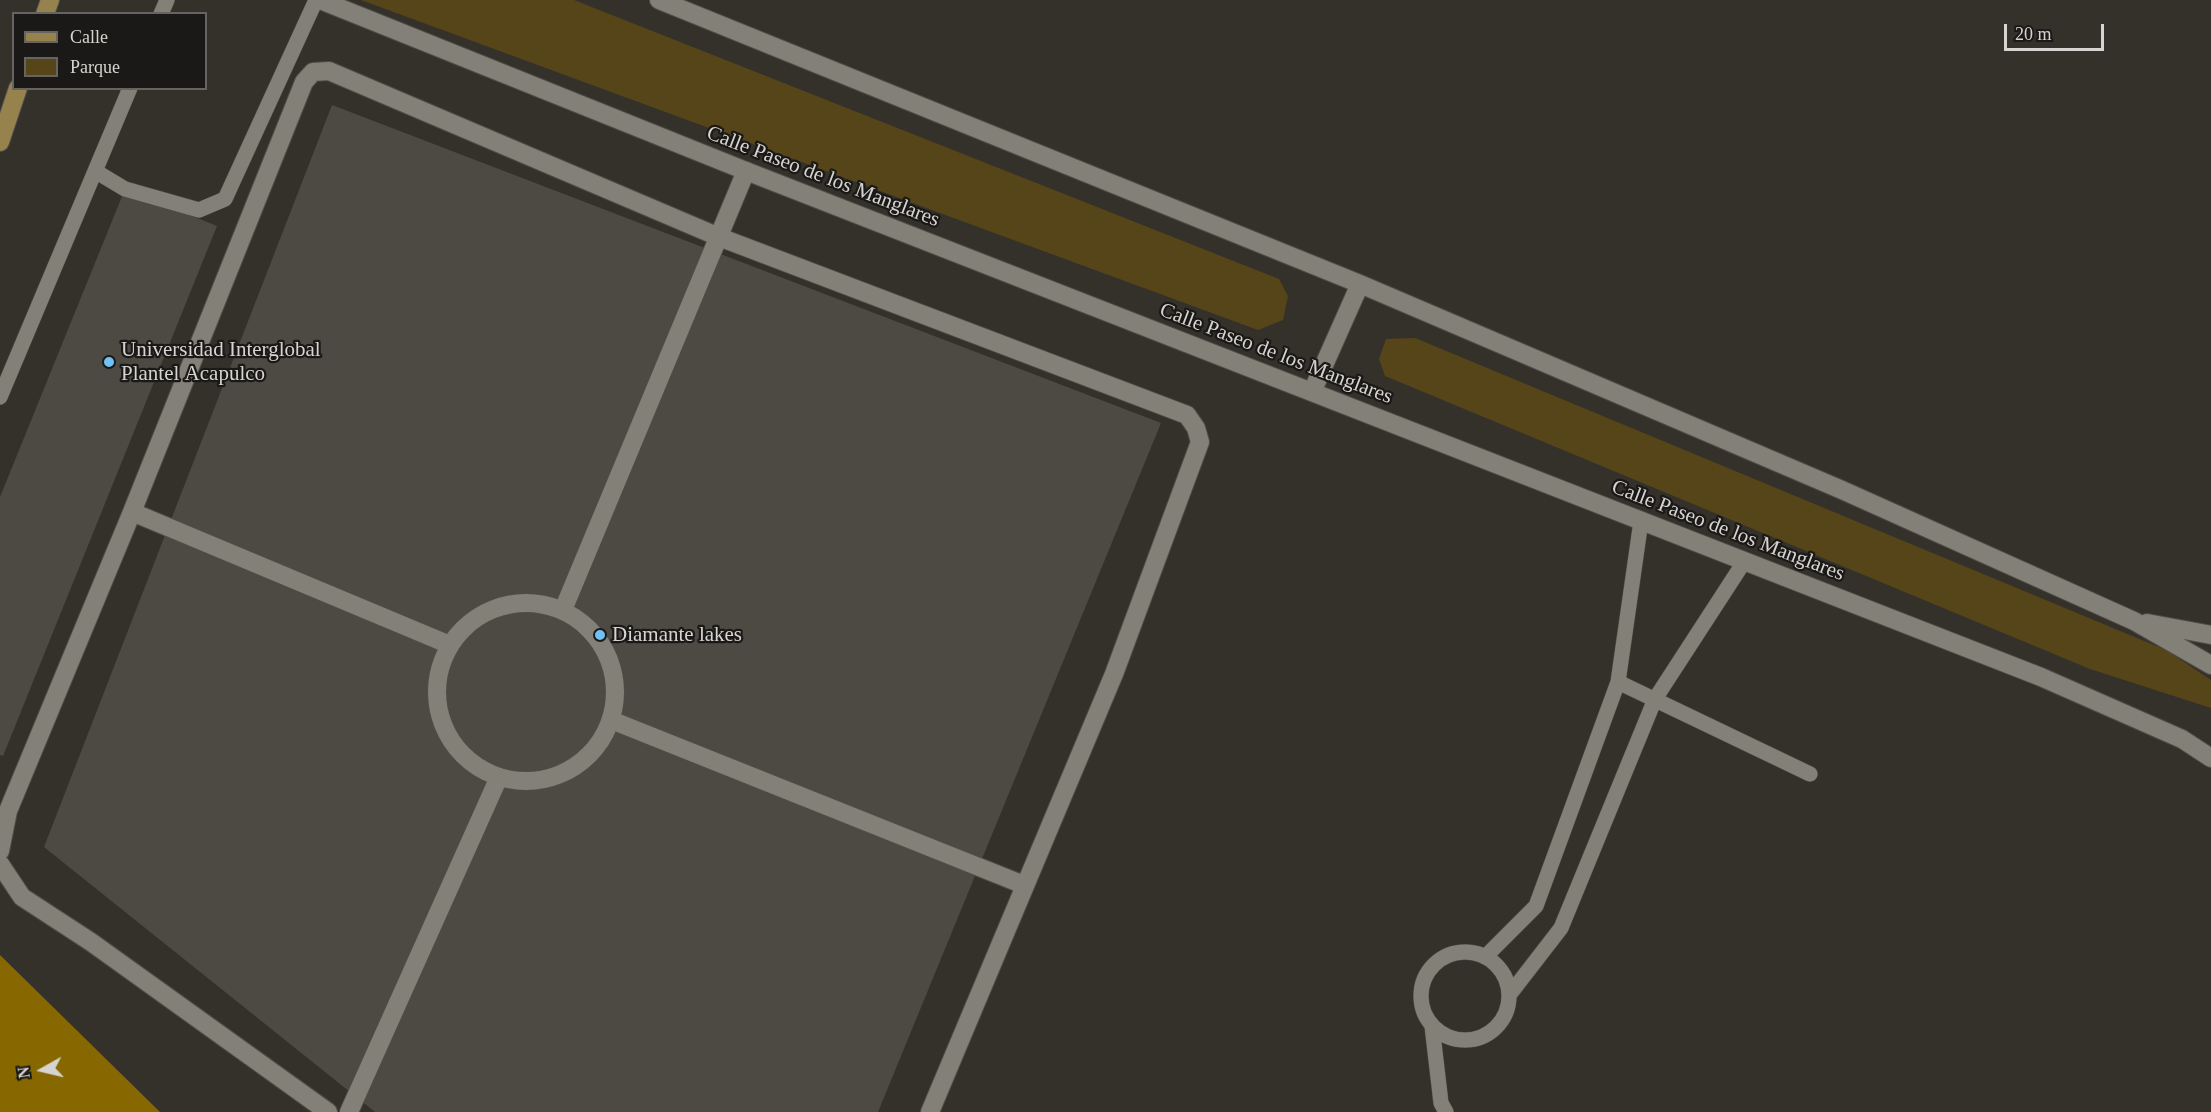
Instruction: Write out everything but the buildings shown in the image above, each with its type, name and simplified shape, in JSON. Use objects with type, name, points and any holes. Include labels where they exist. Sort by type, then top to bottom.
[{"type":"main road","points":[[0,122],[16,90]]},
{"type":"main road","points":[[0,142],[16,90]]},
{"type":"street","name":"Calle Paseo de los Manglares","points":[[320,0],[747,171],[2041,677],[2182,740],[2211,758]]},
{"type":"street","points":[[659,0],[1360,284],[1842,490],[2134,621],[2211,665]]},
{"type":"street","points":[[0,852],[8,811],[132,512],[304,82],[313,72],[329,71],[719,237],[1187,415],[1196,428],[1200,442],[1114,674],[1023,885],[930,1112]]},
{"type":"street","points":[[563,610],[747,171]]},
{"type":"street","points":[[1312,392],[1360,284]]},
{"type":"street","points":[[132,512],[450,645]]},
{"type":"street","points":[[538,602],[563,610],[597,636],[614,676],[611,720],[601,741],[586,758],[567,772],[545,779],[522,781],[499,777],[465,757],[443,723],[437,683],[450,645],[466,625],[488,610],[512,603],[538,602]]},
{"type":"street","points":[[2134,621],[2211,635]]},
{"type":"street","points":[[611,720],[1023,885]]},
{"type":"street","points":[[2182,740],[2211,742]]},
{"type":"street","points":[[349,1112],[499,777]]},
{"type":"street","points":[[0,864],[22,897],[91,942],[328,1112]]},
{"type":"lane","points":[[95,171],[125,189],[199,210],[225,199],[316,0]]},
{"type":"lane","points":[[0,397],[129,90]]},
{"type":"lane","points":[[1485,957],[1536,906],[1618,682],[1641,521]]},
{"type":"lane","points":[[1510,994],[1561,928],[1655,699],[1744,562]]},
{"type":"lane","points":[[1618,682],[1810,774]]},
{"type":"lane","points":[[1471,952],[1485,957],[1498,966],[1506,980],[1510,994],[1504,1017],[1489,1034],[1475,1040],[1459,1041],[1444,1036],[1432,1026],[1424,1013],[1421,999],[1423,983],[1430,969],[1441,959],[1455,953],[1471,952]]},
{"type":"lane","points":[[1432,1026],[1441,1103],[1446,1112]]},
{"type":"green space","points":[[361,0],[574,0],[1279,279],[1288,296],[1283,320],[1258,330]]},
{"type":"green space","points":[[1415,338],[2166,650],[2211,680],[2211,708],[2090,669],[1385,376],[1379,359],[1386,339]]},
{"type":"shaded area","points":[[0,955],[160,1112],[0,1112]]},
{"type":"place","name":"Universidad Interglobal Plantel Acapulco","points":[[109,362]]},
{"type":"place","name":"Diamante lakes","points":[[600,635]]}]
